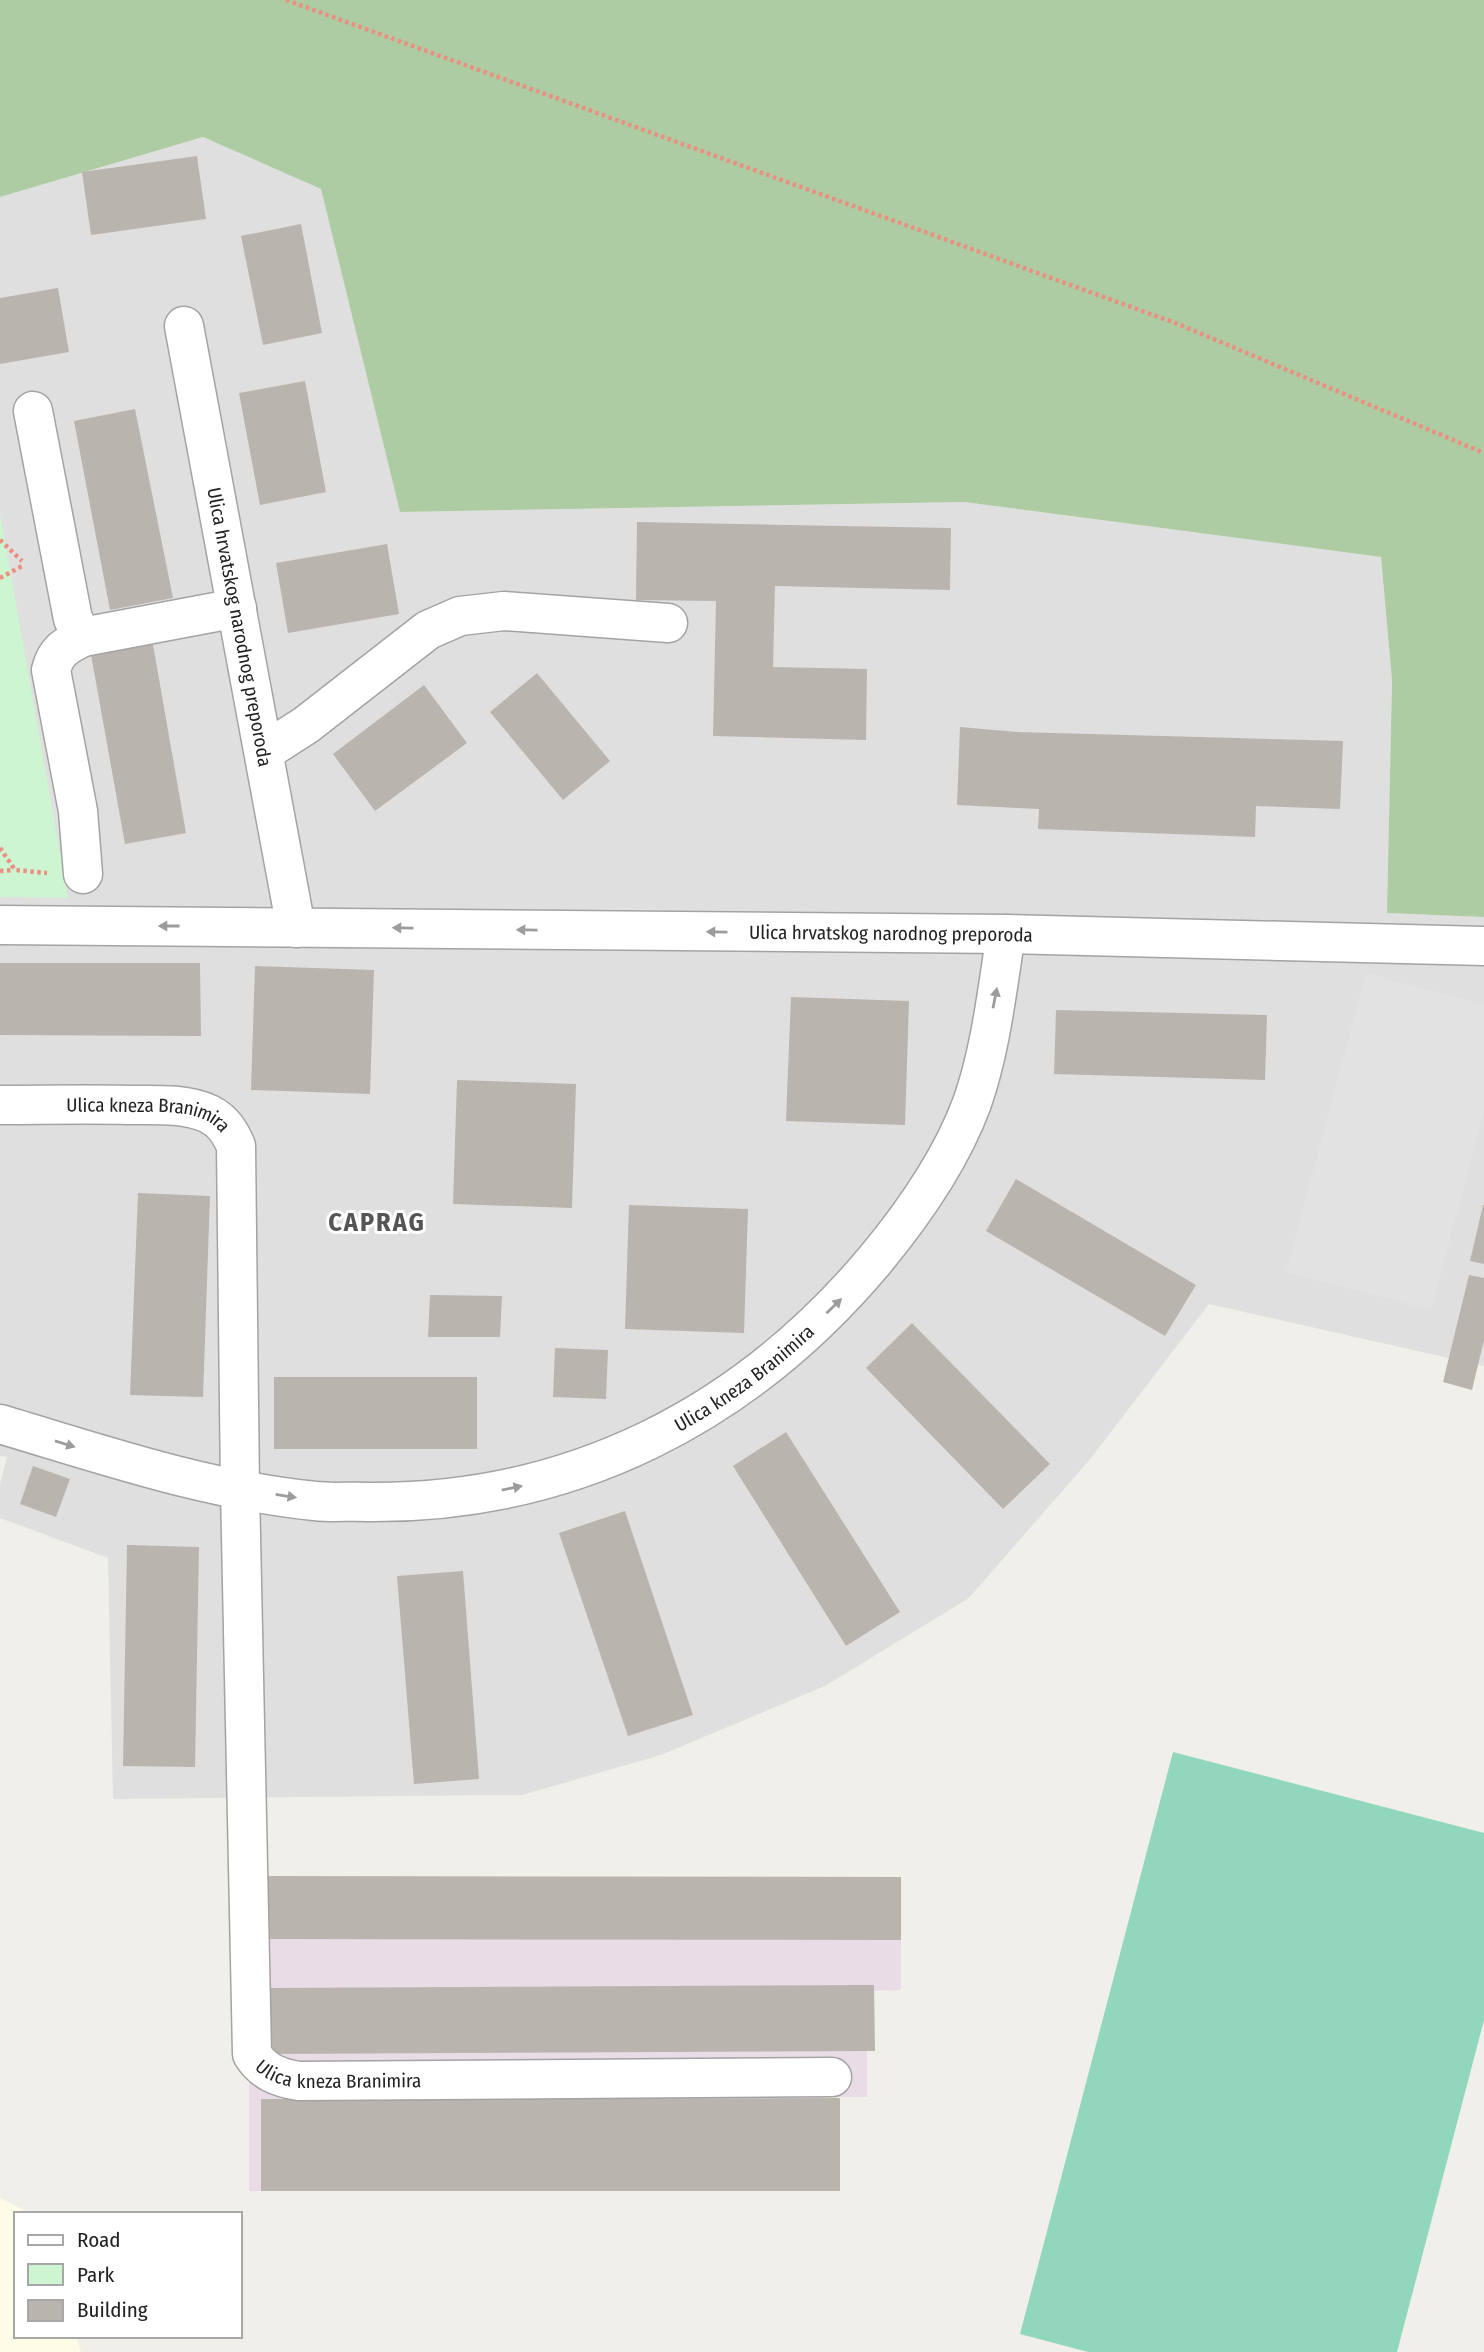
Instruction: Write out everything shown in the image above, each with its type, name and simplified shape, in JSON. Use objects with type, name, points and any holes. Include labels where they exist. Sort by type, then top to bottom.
[{"type":"street","name":"Ulica hrvatskog narodnog preporoda","points":[[184,327],[296,928]]},
{"type":"street","points":[[33,411],[74,619],[83,637]]},
{"type":"street","points":[[67,874],[78,811],[51,670],[55,656],[63,647],[83,637],[237,608]]},
{"type":"street","points":[[264,752],[306,725],[428,630],[460,615],[504,611],[668,623]]},
{"type":"street","name":"Ulica hrvatskog narodnog preporoda","points":[[0,925],[1006,934],[1484,946]]},
{"type":"street","name":"Ulica kneza Branimira","points":[[0,1424],[166,1475],[316,1501],[395,1502],[468,1497],[533,1484],[611,1458],[669,1430],[711,1405],[782,1355],[840,1302],[923,1196],[951,1149],[972,1102],[983,1061],[1006,934]]},
{"type":"street","name":"Ulica kneza Branimira","points":[[0,1105],[160,1105],[207,1113],[229,1131],[236,1146],[252,2054],[262,2067],[273,2074],[299,2081],[832,2077]]},
{"type":"path","points":[[286,0],[1178,324],[1484,453]]},
{"type":"path","points":[[0,540],[24,564]]},
{"type":"path","points":[[0,848],[15,870]]},
{"type":"path","points":[[0,871],[67,874]]},
{"type":"shaded area","points":[[203,137],[321,189],[400,512],[964,502],[1381,557],[1392,680],[1387,913],[1484,917],[1484,1366],[1209,1304],[1091,1458],[969,1598],[825,1686],[661,1755],[522,1795],[113,1799],[108,1558],[0,1518],[0,1484],[7,1457],[0,1456],[0,197]]},
{"type":"shaded area","points":[[607,908],[883,913],[883,927],[607,922]]},
{"type":"shaded area","points":[[1366,973],[1484,1005],[1484,1112],[1431,1310],[1286,1272]]},
{"type":"shaded area","points":[[249,1876],[901,1877],[901,1990],[867,1991],[867,2097],[824,2097],[824,2191],[249,2191]]},
{"type":"shaded area","points":[[0,2198],[27,2212],[14,2212],[14,2338],[77,2338],[81,2352],[0,2352]]},
{"type":"green space","points":[[0,0],[1484,0],[1484,917],[1387,913],[1392,680],[1381,557],[964,502],[400,512],[321,189],[203,137],[0,197]]},
{"type":"green space","points":[[0,514],[68,898],[0,897]]},
{"type":"green space","points":[[1173,1752],[1484,1833],[1484,2020],[1397,2352],[1088,2352],[1020,2334]]},
{"type":"building","points":[[197,156],[206,219],[91,235],[82,172]]},
{"type":"building","points":[[301,224],[322,333],[263,345],[241,236]]},
{"type":"building","points":[[58,288],[69,352],[0,364],[0,298]]},
{"type":"building","points":[[305,381],[326,492],[260,505],[239,393]]},
{"type":"building","points":[[135,409],[173,598],[110,610],[74,421]]},
{"type":"building","points":[[637,522],[951,528],[950,590],[775,586],[773,667],[867,669],[866,740],[713,736],[716,601],[636,600]]},
{"type":"building","points":[[387,544],[399,614],[288,633],[276,563]]},
{"type":"building","points":[[152,639],[186,833],[125,844],[90,649]]},
{"type":"building","points":[[537,673],[610,761],[563,800],[490,712]]},
{"type":"building","points":[[424,685],[467,743],[375,811],[333,754]]},
{"type":"building","points":[[960,727],[1017,732],[1343,741],[1340,809],[1256,806],[1255,837],[1038,829],[1039,809],[957,805]]},
{"type":"building","points":[[0,963],[200,963],[201,1036],[0,1035]]},
{"type":"building","points":[[255,966],[374,970],[370,1094],[251,1090]]},
{"type":"building","points":[[791,997],[909,1001],[905,1125],[786,1121]]},
{"type":"building","points":[[1056,1010],[1267,1015],[1265,1080],[1054,1074]]},
{"type":"building","points":[[457,1080],[576,1084],[572,1208],[453,1204]]},
{"type":"building","points":[[1016,1179],[1196,1285],[1165,1336],[986,1231]]},
{"type":"building","points":[[138,1193],[210,1196],[203,1397],[130,1395]]},
{"type":"building","points":[[629,1205],[748,1209],[744,1333],[625,1329]]},
{"type":"building","points":[[1484,1205],[1484,1264],[1470,1261]]},
{"type":"building","points":[[1469,1275],[1484,1278],[1484,1340],[1472,1390],[1443,1382]]},
{"type":"building","points":[[430,1295],[502,1296],[500,1337],[428,1337]]},
{"type":"building","points":[[912,1323],[1050,1464],[1003,1509],[866,1368]]},
{"type":"building","points":[[555,1348],[608,1350],[606,1399],[553,1397]]},
{"type":"building","points":[[274,1377],[477,1377],[477,1449],[274,1449]]},
{"type":"building","points":[[786,1432],[900,1612],[846,1646],[733,1466]]},
{"type":"building","points":[[33,1466],[70,1479],[56,1517],[20,1504]]},
{"type":"building","points":[[625,1511],[693,1715],[628,1736],[559,1533]]},
{"type":"building","points":[[127,1545],[199,1547],[195,1767],[123,1766]]},
{"type":"building","points":[[463,1571],[479,1779],[414,1784],[397,1576]]},
{"type":"building","points":[[261,1876],[901,1877],[901,1940],[261,1939]]},
{"type":"building","points":[[874,1985],[875,2051],[269,2054],[269,1988]]},
{"type":"building","points":[[840,2098],[840,2191],[261,2191],[261,2099]]},
{"type":"district","name":"CAPRAG","points":[[377,1222]]}]
